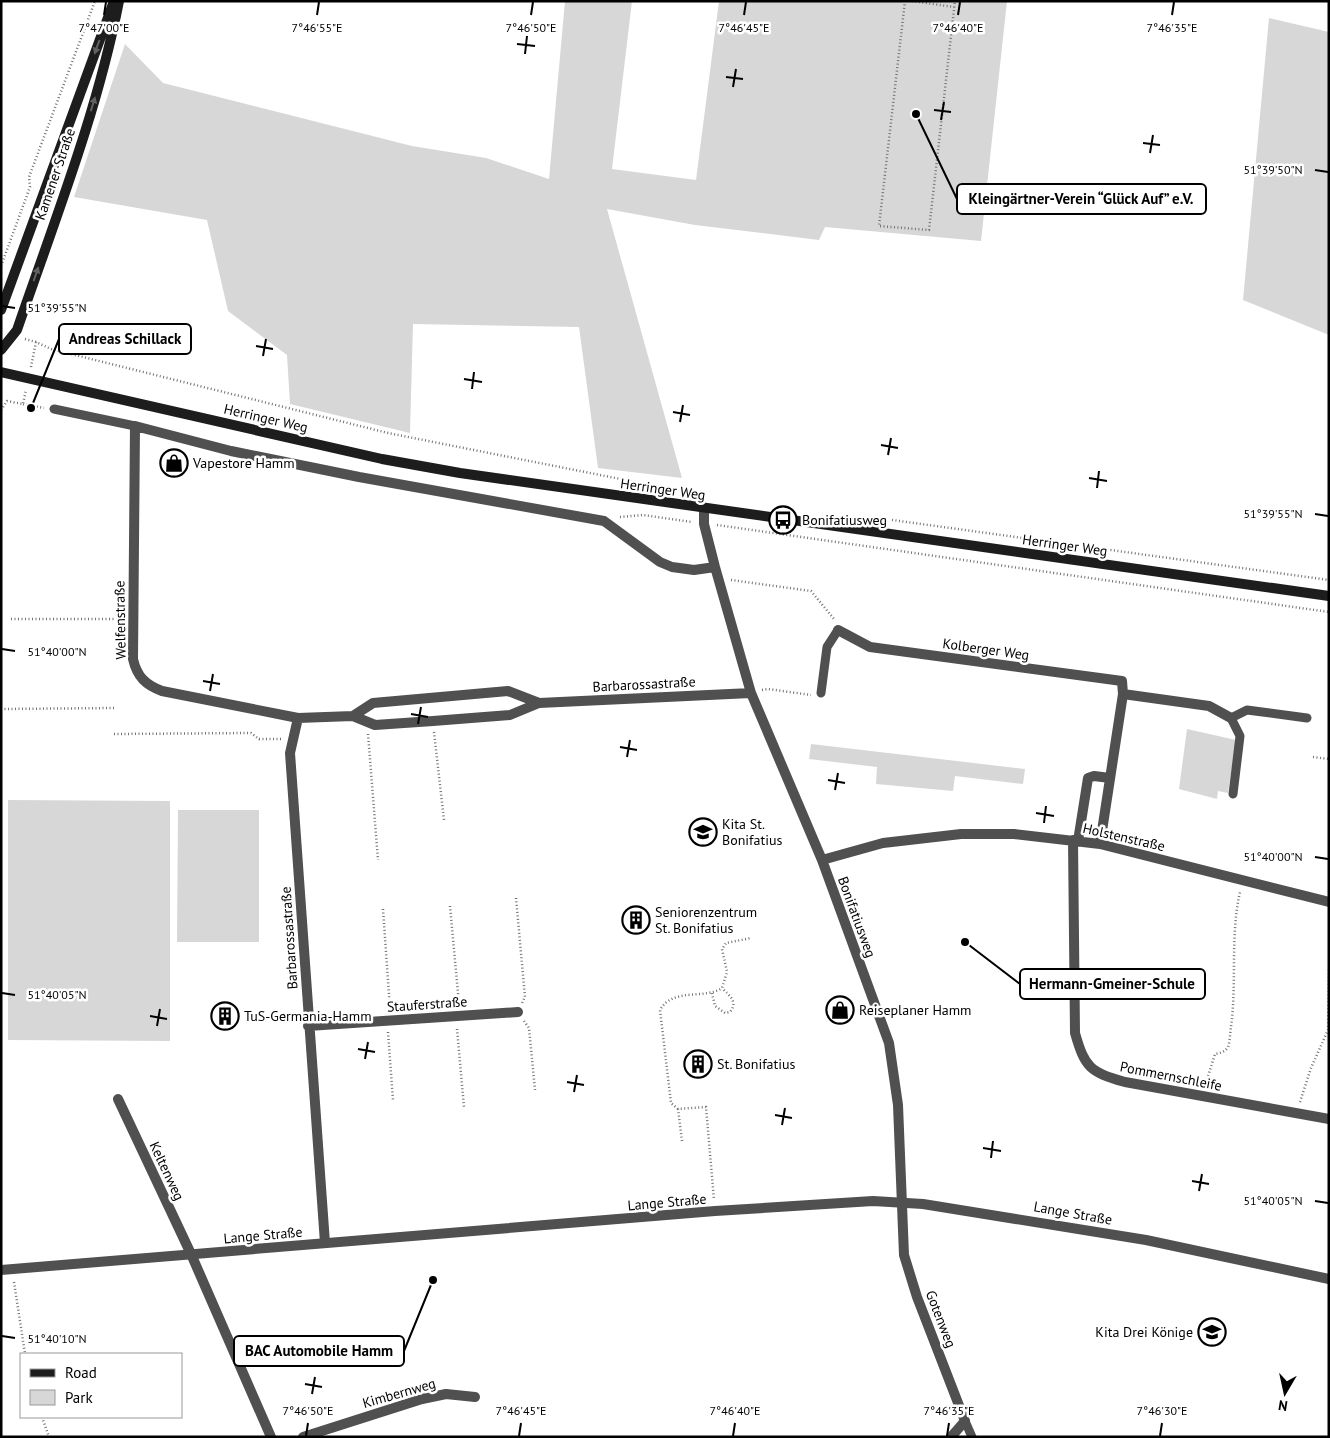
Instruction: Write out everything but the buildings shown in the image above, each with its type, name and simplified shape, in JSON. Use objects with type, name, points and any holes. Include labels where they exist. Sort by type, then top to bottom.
[{"type":"main road","name":"Kamener Straße","points":[[1,310],[114,1]]},
{"type":"main road","name":"Kamener Straße","points":[[1,350],[16,330],[86,126],[110,49],[119,1]]},
{"type":"main road","name":"Herringer Weg","points":[[1,372],[382,459],[599,495],[1329,596]]},
{"type":"street","points":[[135,426],[231,451],[350,475],[604,521],[660,562],[672,567],[694,570],[714,567]]},
{"type":"street","name":"Welfenstraße","points":[[135,426],[133,619],[135,667],[143,681],[151,687],[162,691],[298,718]]},
{"type":"street","name":"Bonifatiusweg","points":[[704,509],[704,524],[714,567],[751,693],[822,860],[889,1043],[898,1105],[902,1202]]},
{"type":"street","name":"Kolberger Weg","points":[[838,630],[870,647],[1122,681],[1123,694]]},
{"type":"street","name":"Barbarossastraße","points":[[354,716],[373,703],[508,691],[539,703]]},
{"type":"street","name":"Barbarossastraße","points":[[325,1242],[308,1026],[290,753],[298,718],[354,716],[375,725],[510,715],[539,703],[751,693]]},
{"type":"street","points":[[1100,844],[1123,694],[1209,706],[1231,718]]},
{"type":"street","points":[[1075,840],[1088,778],[1094,776],[1110,778]]},
{"type":"street","name":"Holstenstraße","points":[[822,860],[882,843],[961,834],[1014,834],[1100,844],[1329,902]]},
{"type":"street","name":"Pommernschleife","points":[[1075,840],[1075,1033],[1082,1057],[1090,1067],[1103,1076],[1329,1119]]},
{"type":"street","name":"Stauferstraße","points":[[308,1026],[518,1012]]},
{"type":"street","name":"Keltenweg","points":[[118,1099],[191,1254],[271,1437]]},
{"type":"street","name":"Lange Straße","points":[[7,1269],[840,1202],[902,1202],[1146,1240],[1329,1279]]},
{"type":"street","name":"Gotenweg","points":[[902,1202],[904,1255],[917,1297],[965,1421]]},
{"type":"street","name":"Kimbernweg","points":[[303,1437],[422,1399],[446,1394],[475,1397]]},
{"type":"street","points":[[951,1437],[965,1421]]},
{"type":"lane","points":[[54,409],[135,426]]},
{"type":"lane","points":[[821,693],[827,647],[838,630]]},
{"type":"lane","points":[[1233,794],[1240,736],[1231,718],[1247,710],[1307,718]]},
{"type":"lane","points":[[965,1421],[972,1437]]},
{"type":"path","points":[[1,266],[30,187],[29,177],[94,1]]},
{"type":"path","points":[[905,1],[879,226],[929,230],[955,1]]},
{"type":"path","points":[[912,1],[954,7]]},
{"type":"path","points":[[36,342],[51,350],[388,433],[677,490]]},
{"type":"path","points":[[23,404],[54,409]]},
{"type":"path","points":[[604,521],[624,516],[643,515],[1329,612]]},
{"type":"path","points":[[892,520],[1329,580]]},
{"type":"path","points":[[718,578],[811,591],[832,615],[838,630]]},
{"type":"path","points":[[11,619],[133,619]]},
{"type":"path","points":[[751,693],[768,689],[816,696],[821,693]]},
{"type":"path","points":[[1,709],[114,708]]},
{"type":"path","points":[[433,721],[444,820]]},
{"type":"path","points":[[367,722],[378,860]]},
{"type":"path","points":[[114,734],[251,733],[259,739],[292,739]]},
{"type":"path","points":[[1313,757],[1329,759]]},
{"type":"path","points":[[1202,1096],[1215,1054],[1222,1053],[1228,1046],[1234,1005],[1237,906],[1242,881]]},
{"type":"path","points":[[516,898],[525,997],[518,1012],[529,1028],[535,1090]]},
{"type":"path","points":[[450,906],[464,1107]]},
{"type":"path","points":[[383,909],[393,1100]]},
{"type":"path","points":[[682,1141],[678,1109],[671,1103],[660,1010],[670,1000],[686,995],[712,993],[722,988],[727,972],[722,949],[726,943],[751,938]]},
{"type":"path","points":[[1296,1114],[1311,1068],[1328,1030],[1329,970]]},
{"type":"path","points":[[712,993],[715,1006],[725,1013],[730,1012],[734,1007],[734,1002],[722,988]]},
{"type":"path","points":[[678,1109],[706,1107],[715,1212]]},
{"type":"path","points":[[7,1269],[26,1353]]},
{"type":"path","points":[[42,1418],[48,1437]]},
{"type":"green space","points":[[565,1],[632,1],[612,169],[696,180],[719,1],[1007,1],[981,241],[825,227],[819,240],[695,225],[607,209],[682,478],[598,468],[579,327],[413,324],[410,433],[290,404],[287,355],[228,311],[207,220],[74,197],[125,44],[163,83],[412,146],[486,158],[549,179]]},
{"type":"green space","points":[[1269,18],[1329,32],[1329,335],[1243,300]]},
{"type":"green space","points":[[1187,729],[1236,740],[1228,793],[1218,791],[1217,799],[1179,789]]},
{"type":"green space","points":[[811,744],[1025,769],[1023,784],[955,776],[953,791],[876,784],[877,767],[809,759]]},
{"type":"green space","points":[[8,800],[170,801],[170,1041],[8,1040]]},
{"type":"green space","points":[[178,810],[259,810],[259,942],[177,942]]},
{"type":"place","name":"Kleingärtner-Verein “Glück Auf” e.V.","points":[[916,114]]},
{"type":"place","name":"Andreas Schillack","points":[[31,408]]},
{"type":"place","name":"Vapestore Hamm","points":[[174,463]]},
{"type":"place","name":"Bonifatiusweg","points":[[783,520]]},
{"type":"place","name":"Kita St. Bonifatius","points":[[703,832]]},
{"type":"place","name":"Seniorenzentrum St. Bonifatius","points":[[636,920]]},
{"type":"place","name":"Hermann-Gmeiner-Schule","points":[[965,942]]},
{"type":"place","name":"Reiseplaner Hamm","points":[[840,1010]]},
{"type":"place","name":"TuS-Germania-Hamm","points":[[225,1016]]},
{"type":"place","name":"St. Bonifatius","points":[[698,1064]]},
{"type":"place","name":"BAC Automobile Hamm","points":[[433,1280]]},
{"type":"place","name":"Kita Drei Könige","points":[[1212,1332]]}]
